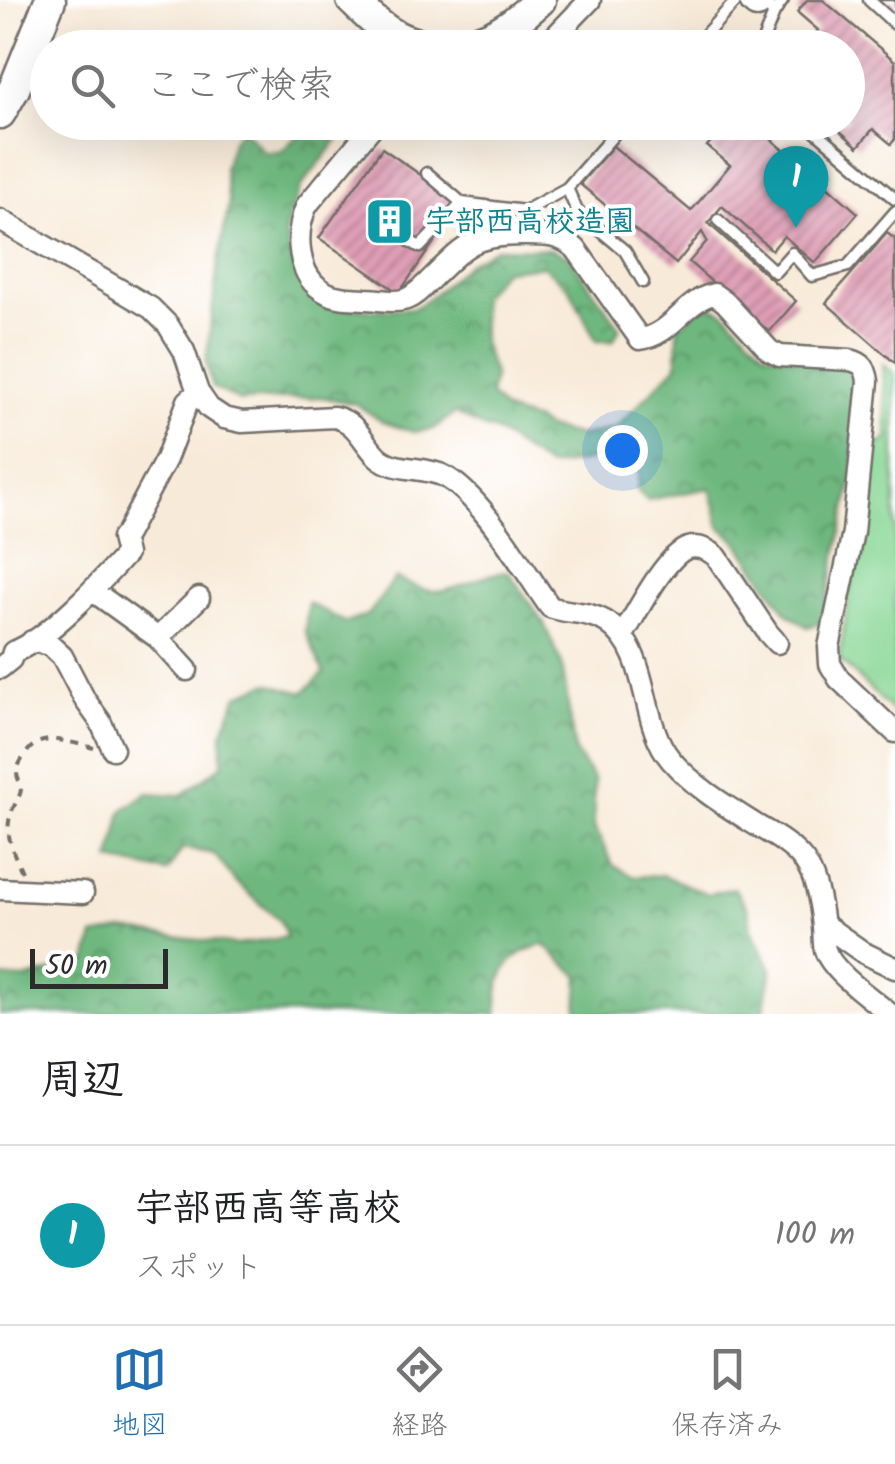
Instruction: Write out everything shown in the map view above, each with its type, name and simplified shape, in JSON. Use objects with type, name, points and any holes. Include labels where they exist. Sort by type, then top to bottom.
[{"type":"street","points":[[38,30],[50,0]]},
{"type":"street","points":[[352,0],[387,30]]},
{"type":"street","points":[[502,30],[540,0]]},
{"type":"street","points":[[561,30],[590,0]]},
{"type":"street","points":[[0,113],[30,50]]},
{"type":"street","points":[[361,140],[306,205],[300,220],[305,272],[315,286],[331,296],[401,302],[475,240],[499,234],[554,235],[576,249],[640,339],[666,329],[699,300],[714,294],[780,356],[860,362],[868,381],[853,532],[829,648],[830,664],[839,680],[895,732]]},
{"type":"street","points":[[0,220],[151,308],[168,325],[184,351],[198,392],[209,408],[224,418],[242,422],[344,419],[357,429],[378,458],[444,476],[465,491],[500,534],[550,608],[589,614],[608,622],[620,634],[632,651],[656,733],[668,758],[717,801],[789,845],[804,862],[813,877],[826,950],[834,965],[890,1014]]},
{"type":"street","points":[[4,655],[21,649],[93,590],[126,554],[122,538],[166,459],[188,402],[198,392]]},
{"type":"street","points":[[620,634],[658,578],[689,547],[707,549],[717,557],[777,643]]},
{"type":"street","points":[[93,590],[158,638],[187,670]]},
{"type":"street","points":[[158,638],[199,598]]},
{"type":"street","points":[[32,640],[50,645],[62,656],[113,749]]},
{"type":"street","points":[[0,889],[84,893]]},
{"type":"street","points":[[823,924],[895,968]]},
{"type":"lane","points":[[869,0],[895,24]]},
{"type":"lane","points":[[720,30],[761,2]]},
{"type":"lane","points":[[760,30],[761,2]]},
{"type":"lane","points":[[428,173],[462,204],[525,211],[566,188],[609,140]]},
{"type":"lane","points":[[826,140],[895,199]]},
{"type":"lane","points":[[566,188],[577,211],[624,252],[643,282]]},
{"type":"lane","points":[[382,225],[420,247],[462,204]]},
{"type":"lane","points":[[718,220],[775,272],[792,254],[812,276],[848,266],[895,212]]},
{"type":"path","points":[[31,892],[12,850],[8,827],[21,788],[16,771],[20,762],[32,746],[53,740],[113,749]]},
{"type":"green space","points":[[253,140],[264,152],[281,152],[293,140],[338,140],[300,188],[285,231],[295,270],[331,305],[373,310],[415,308],[470,262],[496,248],[551,249],[568,256],[620,327],[613,341],[596,341],[570,289],[544,266],[504,270],[481,296],[482,342],[494,375],[490,395],[505,411],[547,428],[581,436],[616,428],[677,365],[678,327],[706,304],[725,312],[765,352],[848,368],[858,382],[853,477],[822,623],[807,627],[786,612],[737,541],[720,527],[710,488],[647,500],[637,490],[639,473],[619,456],[548,467],[493,430],[455,413],[433,429],[413,432],[383,422],[356,404],[321,397],[240,401],[212,387],[206,363],[229,203],[224,169],[232,141]]},
{"type":"green space","points":[[883,364],[895,374],[895,713],[839,659],[873,446],[888,440]]},
{"type":"green space","points":[[508,571],[543,622],[562,664],[575,752],[594,780],[594,827],[613,865],[634,877],[662,875],[708,894],[734,888],[748,908],[751,930],[772,970],[763,1014],[577,1014],[579,976],[543,944],[520,954],[508,965],[499,989],[498,1014],[0,1014],[0,977],[24,979],[87,962],[94,936],[123,930],[237,945],[287,937],[280,921],[235,881],[214,854],[183,848],[167,872],[111,860],[122,811],[147,793],[182,795],[222,765],[222,733],[238,695],[269,683],[303,693],[324,673],[305,631],[308,603],[347,623],[369,614],[395,578],[437,592]]},
{"type":"building","points":[[807,0],[823,0],[858,30],[818,30],[797,12]]},
{"type":"building","points":[[873,0],[895,0],[895,20]]},
{"type":"building","points":[[865,36],[895,61],[895,139],[891,144],[873,129],[865,139]]},
{"type":"building","points":[[712,140],[772,140],[792,157],[781,169],[798,183],[809,170],[858,213],[815,263],[784,236],[772,250],[722,206],[708,223],[796,301],[769,332],[689,262],[707,241],[702,232],[676,264],[580,184],[613,146],[691,211],[730,165],[707,146]]},
{"type":"building","name":"宇部西高校造園","points":[[382,148],[461,203],[399,293],[319,238]]},
{"type":"building","points":[[887,233],[895,239],[895,363],[826,303]]},
{"type":"place","name":"宇部西高校造園","points":[[390,221]]},
{"type":"place","name":"宇部西高等高校","points":[[796,228]]}]
